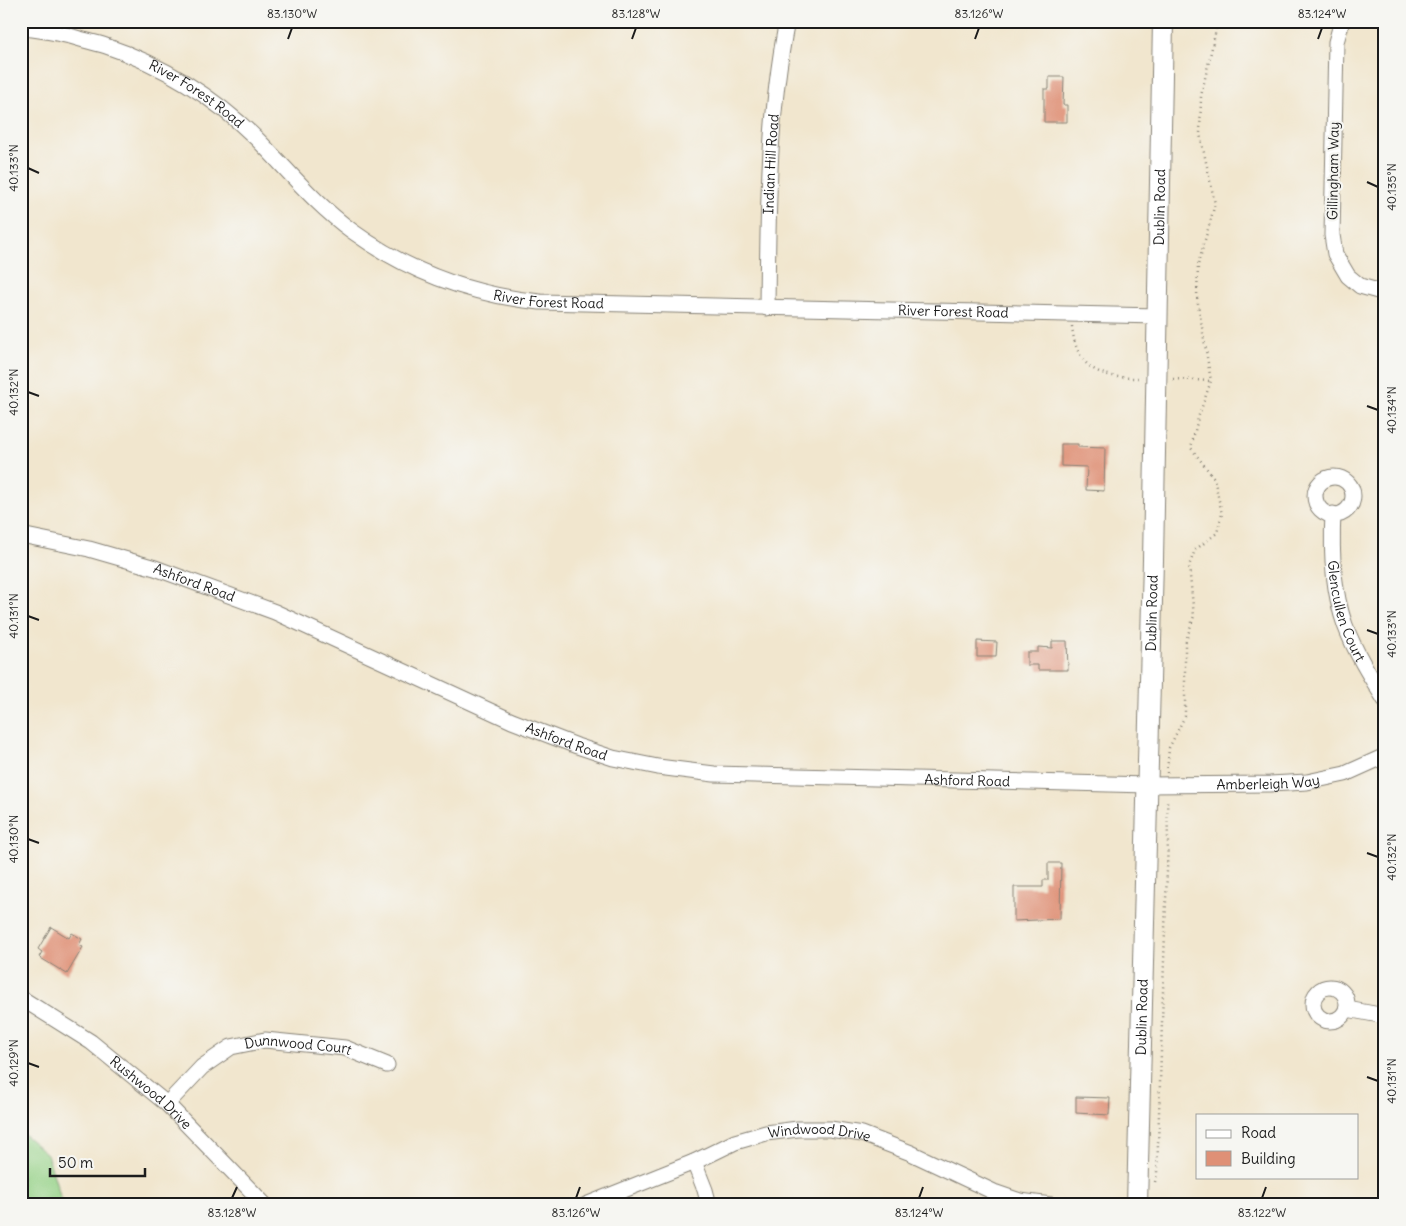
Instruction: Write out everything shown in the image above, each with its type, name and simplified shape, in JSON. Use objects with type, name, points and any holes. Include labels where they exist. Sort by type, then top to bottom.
[{"type":"main road","name":"Dublin Road","points":[[1137,1205],[1157,785],[1158,316],[1164,21]]},
{"type":"street","name":"Indian Hill Road","points":[[767,308],[769,183],[772,130],[780,58],[787,21]]},
{"type":"street","name":"Gillingham Way","points":[[1342,21],[1336,42],[1332,235],[1334,254],[1348,276],[1360,286],[1385,293]]},
{"type":"street","name":"River Forest Road","points":[[21,28],[64,34],[107,46],[166,71],[202,93],[241,124],[324,209],[351,230],[398,260],[478,292],[509,299],[540,302],[1158,316]]},
{"type":"street","name":"Glencullen Court","points":[[1333,514],[1332,539],[1336,586],[1345,625],[1366,669],[1385,700]]},
{"type":"street","name":"Ashford Road","points":[[21,535],[89,549],[155,568],[274,612],[512,721],[613,758],[658,767],[714,774],[1157,785]]},
{"type":"street","name":"Amberleigh Way","points":[[1157,785],[1308,782],[1345,774],[1385,756]]},
{"type":"street","name":"Rushwood Drive","points":[[21,998],[90,1042],[167,1104],[265,1205]]},
{"type":"street","points":[[1347,1009],[1385,1016]]},
{"type":"street","name":"Dunnwood Court","points":[[167,1104],[202,1067],[231,1047],[265,1040],[345,1048],[387,1064]]},
{"type":"street","name":"Windwood Drive","points":[[586,1205],[694,1162],[735,1142],[766,1133],[798,1129],[830,1129],[862,1134],[1020,1202],[1051,1205]]},
{"type":"street","points":[[694,1162],[709,1205]]},
{"type":"path","points":[[1154,1187],[1157,1174],[1168,849],[1157,785],[1169,748],[1185,716],[1185,644],[1194,616],[1189,566],[1195,550],[1217,533],[1222,514],[1214,478],[1191,448],[1198,418],[1211,381],[1197,297],[1198,266],[1214,204],[1200,134],[1201,96],[1218,21]]},
{"type":"path","points":[[1071,315],[1073,341],[1078,352],[1086,362],[1096,371],[1106,375],[1118,378],[1138,378]]},
{"type":"path","points":[[1173,379],[1211,381]]},
{"type":"green space","points":[[21,1132],[47,1154],[63,1205],[21,1205]]},
{"type":"building","points":[[1049,77],[1064,77],[1063,105],[1067,105],[1067,122],[1044,122],[1044,89],[1049,89]]},
{"type":"building","points":[[1061,444],[1078,444],[1078,447],[1105,448],[1104,491],[1086,490],[1087,467],[1061,466]]},
{"type":"building","points":[[977,641],[997,642],[996,657],[977,657]]},
{"type":"building","points":[[1052,641],[1067,641],[1068,670],[1038,670],[1038,665],[1027,665],[1027,652],[1038,652],[1038,647],[1052,648]]},
{"type":"building","points":[[1048,863],[1061,863],[1060,919],[1014,921],[1014,887],[1043,887],[1043,880],[1048,880]]},
{"type":"building","points":[[51,927],[69,938],[72,933],[82,939],[79,945],[83,947],[67,974],[39,957],[42,952],[38,949]]},
{"type":"building","points":[[1076,1097],[1110,1098],[1109,1115],[1076,1113]]}]
